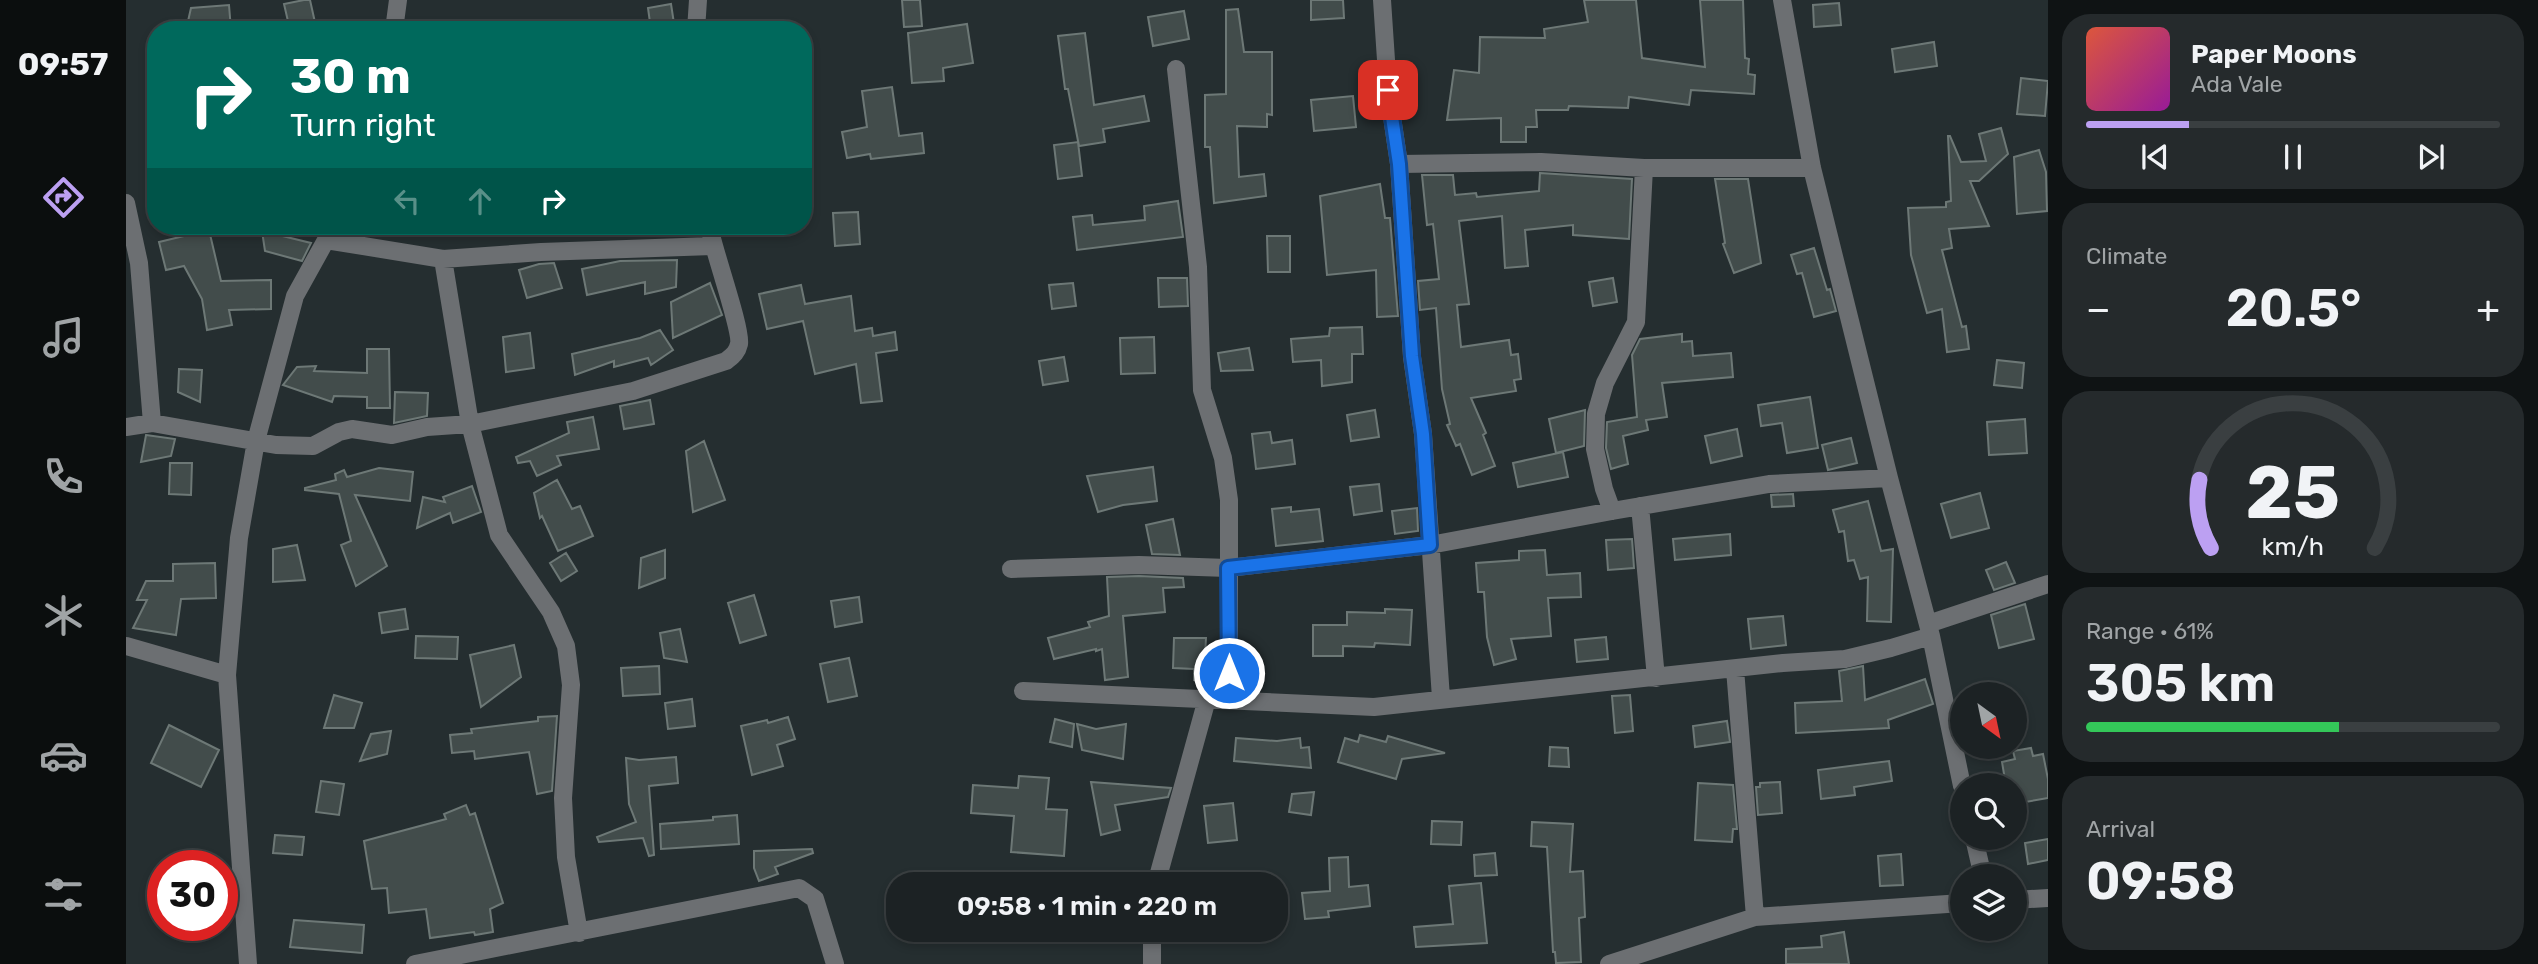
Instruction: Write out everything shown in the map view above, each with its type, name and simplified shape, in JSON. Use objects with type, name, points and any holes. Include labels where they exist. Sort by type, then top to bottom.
[{"type":"street","points":[[395,21],[398,0]]},
{"type":"street","points":[[697,21],[698,0]]},
{"type":"street","points":[[1382,0],[1388,90],[1399,164],[1412,356],[1423,434],[1441,698]]},
{"type":"street","points":[[1782,0],[1812,168],[1929,630],[1959,773]]},
{"type":"street","points":[[1175,69],[1198,267],[1202,390],[1223,458],[1229,500],[1229,700]]},
{"type":"street","points":[[1399,164],[1541,162],[1644,167],[1812,168]]},
{"type":"street","points":[[1612,511],[1595,449],[1596,414],[1605,383],[1636,322],[1644,167]]},
{"type":"street","points":[[126,203],[139,263],[152,423]]},
{"type":"street","points":[[248,964],[227,675],[239,538],[256,441],[295,296],[328,235]]},
{"type":"street","points":[[338,235],[443,259],[541,252],[712,246]]},
{"type":"street","points":[[126,427],[152,423],[276,445],[313,446],[339,432],[352,429],[392,435],[427,427],[470,424],[633,391],[726,361],[736,353],[740,337],[710,235]]},
{"type":"street","points":[[443,259],[470,424],[499,535],[551,612],[566,646],[571,685],[564,810],[566,857],[579,933]]},
{"type":"street","points":[[1011,569],[1139,565],[1228,568],[1430,545],[1769,484],[1889,478]]},
{"type":"street","points":[[1640,506],[1656,678]]},
{"type":"street","points":[[1023,691],[1374,706],[1845,659],[1891,648],[1929,630],[2048,584]]},
{"type":"street","points":[[126,646],[227,675]]},
{"type":"street","points":[[1735,669],[1755,917]]},
{"type":"street","points":[[1159,872],[1207,699]]},
{"type":"street","points":[[415,964],[799,888],[815,899],[835,964]]},
{"type":"street","points":[[2027,899],[2048,898]]},
{"type":"street","points":[[1609,964],[1755,917],[1950,905]]},
{"type":"street","points":[[1152,964],[1153,942]]},
{"type":"building","points":[[310,0],[315,21],[288,21],[284,4]]},
{"type":"building","points":[[902,0],[920,0],[922,26],[904,27]]},
{"type":"building","points":[[1311,0],[1343,0],[1344,18],[1311,20]]},
{"type":"building","points":[[1584,0],[1636,0],[1642,58],[1705,67],[1700,0],[1743,0],[1745,58],[1749,59],[1748,74],[1755,75],[1754,94],[1691,90],[1689,105],[1629,97],[1628,108],[1569,106],[1568,110],[1536,110],[1537,127],[1526,127],[1526,142],[1501,142],[1501,118],[1447,120],[1454,70],[1479,73],[1480,37],[1545,38],[1544,29],[1588,22]]},
{"type":"building","points":[[1839,3],[1841,25],[1814,27],[1813,5]]},
{"type":"building","points":[[671,4],[674,21],[650,21],[648,8]]},
{"type":"building","points":[[229,5],[230,21],[188,21],[191,8]]},
{"type":"building","points":[[1238,9],[1244,52],[1272,52],[1272,115],[1267,114],[1267,127],[1237,126],[1239,177],[1264,174],[1266,196],[1214,203],[1210,147],[1205,147],[1205,95],[1226,94],[1226,10]]},
{"type":"building","points":[[1184,11],[1189,39],[1153,46],[1148,17]]},
{"type":"building","points":[[967,24],[973,63],[943,68],[944,81],[912,83],[908,33]]},
{"type":"building","points":[[1085,33],[1094,105],[1144,96],[1149,121],[1103,129],[1105,142],[1079,146],[1068,89],[1065,89],[1058,36]]},
{"type":"building","points":[[1934,42],[1937,66],[1895,72],[1892,49]]},
{"type":"building","points":[[2021,78],[2048,81],[2045,116],[2017,114]]},
{"type":"building","points":[[892,87],[899,136],[922,133],[924,153],[871,159],[870,154],[847,158],[842,132],[867,127],[862,91]]},
{"type":"building","points":[[1353,96],[1356,127],[1314,131],[1311,100]]},
{"type":"building","points":[[2001,128],[2008,154],[1979,181],[1970,181],[1989,226],[1949,229],[1952,248],[1942,250],[1962,327],[1966,326],[1969,349],[1947,352],[1942,309],[1927,313],[1911,255],[1908,208],[1946,207],[1946,202],[1951,201],[1948,136],[1961,162],[1986,161],[1979,134]]},
{"type":"building","points":[[1078,142],[1082,176],[1058,179],[1054,145]]},
{"type":"building","points":[[2039,150],[2046,172],[2047,211],[2017,214],[2014,157]]},
{"type":"building","points":[[1540,173],[1632,179],[1629,239],[1573,235],[1573,225],[1525,230],[1528,266],[1505,268],[1502,216],[1459,221],[1469,304],[1457,305],[1461,347],[1509,340],[1511,355],[1518,354],[1521,379],[1514,380],[1516,391],[1471,398],[1486,433],[1483,435],[1495,466],[1472,475],[1460,444],[1456,446],[1447,425],[1450,424],[1442,389],[1436,308],[1420,310],[1418,281],[1439,279],[1433,224],[1427,225],[1422,175],[1453,175],[1455,195],[1476,193],[1477,197],[1539,191]]},
{"type":"building","points":[[1715,179],[1748,179],[1761,263],[1734,273],[1723,244],[1725,243]]},
{"type":"building","points":[[1380,184],[1385,218],[1390,218],[1398,316],[1377,317],[1376,270],[1327,275],[1320,196]]},
{"type":"building","points":[[1178,201],[1183,237],[1077,250],[1073,217],[1092,215],[1093,225],[1145,220],[1144,206]]},
{"type":"building","points":[[858,212],[860,244],[835,246],[833,213]]},
{"type":"building","points":[[188,235],[210,235],[221,281],[271,280],[271,309],[229,310],[232,325],[207,330],[202,299],[184,266],[166,270],[159,242]]},
{"type":"building","points":[[263,235],[278,235],[311,243],[302,261],[265,251]]},
{"type":"building","points":[[1267,236],[1290,236],[1290,272],[1268,272]]},
{"type":"building","points":[[1814,248],[1836,311],[1814,317],[1802,273],[1797,274],[1791,255]]},
{"type":"building","points":[[677,260],[676,287],[645,294],[645,282],[587,295],[582,269],[620,261]]},
{"type":"building","points":[[554,263],[562,288],[527,298],[519,270]]},
{"type":"building","points":[[1158,278],[1187,278],[1188,306],[1159,307]]},
{"type":"building","points":[[1613,278],[1617,302],[1593,306],[1589,282]]},
{"type":"building","points":[[710,283],[722,315],[673,338],[671,302]]},
{"type":"building","points":[[1073,283],[1076,306],[1052,309],[1049,285]]},
{"type":"building","points":[[801,285],[805,304],[851,296],[855,331],[872,328],[873,336],[895,332],[897,350],[876,353],[882,401],[861,403],[856,364],[815,374],[803,321],[767,329],[759,294]]},
{"type":"building","points":[[1362,327],[1363,354],[1352,354],[1352,382],[1322,386],[1321,360],[1293,362],[1291,339],[1329,336],[1330,328]]},
{"type":"building","points":[[660,330],[673,350],[651,365],[648,358],[614,367],[614,361],[575,375],[572,354],[640,338]]},
{"type":"building","points":[[530,333],[534,368],[506,372],[503,337]]},
{"type":"building","points":[[1682,334],[1682,342],[1692,341],[1693,356],[1731,353],[1733,377],[1662,383],[1667,417],[1646,420],[1648,430],[1623,436],[1628,464],[1611,469],[1606,448],[1607,422],[1637,417],[1632,355],[1640,339]]},
{"type":"building","points":[[1154,337],[1155,373],[1121,374],[1120,338]]},
{"type":"building","points":[[1249,348],[1253,370],[1221,371],[1218,353]]},
{"type":"building","points":[[367,349],[389,349],[390,408],[367,408],[367,397],[334,396],[332,402],[283,385],[297,367],[316,366],[314,371],[367,373]]},
{"type":"building","points":[[1064,357],[1068,381],[1043,385],[1039,361]]},
{"type":"building","points":[[1997,360],[2024,363],[2022,388],[1994,385]]},
{"type":"building","points":[[179,369],[202,370],[200,402],[178,392]]},
{"type":"building","points":[[395,392],[428,393],[427,416],[394,423]]},
{"type":"building","points":[[1810,397],[1818,448],[1787,453],[1782,423],[1761,426],[1758,405]]},
{"type":"building","points":[[650,400],[654,424],[624,429],[620,406]]},
{"type":"building","points":[[1375,410],[1379,437],[1351,441],[1347,415]]},
{"type":"building","points":[[1585,410],[1584,446],[1556,453],[1549,419]]},
{"type":"building","points":[[593,417],[599,449],[557,456],[561,465],[537,476],[530,461],[518,463],[516,457],[569,433],[567,422]]},
{"type":"building","points":[[2025,419],[2027,453],[1989,455],[1987,422]]},
{"type":"building","points":[[1737,429],[1742,456],[1711,463],[1705,436]]},
{"type":"building","points":[[1270,432],[1272,443],[1292,440],[1295,464],[1256,469],[1252,434]]},
{"type":"building","points":[[146,435],[175,439],[171,456],[141,462]]},
{"type":"building","points":[[1851,438],[1857,463],[1828,470],[1822,445]]},
{"type":"building","points":[[704,441],[725,500],[693,512],[686,451]]},
{"type":"building","points":[[1563,452],[1568,477],[1518,487],[1513,463]]},
{"type":"building","points":[[170,463],[192,463],[191,495],[169,494]]},
{"type":"building","points":[[1153,467],[1157,501],[1123,505],[1098,512],[1087,476]]},
{"type":"building","points":[[379,468],[413,472],[410,501],[355,495],[387,566],[356,586],[341,545],[351,541],[339,494],[305,488],[336,480],[335,474],[344,470],[347,477]]},
{"type":"building","points":[[557,480],[572,509],[580,506],[593,536],[558,551],[542,516],[540,518],[534,493]]},
{"type":"building","points":[[1379,484],[1382,511],[1354,515],[1350,487]]},
{"type":"building","points":[[472,486],[481,512],[453,523],[450,513],[417,528],[423,497],[445,502],[443,497]]},
{"type":"building","points":[[1980,493],[1989,528],[1951,538],[1941,504]]},
{"type":"building","points":[[1793,494],[1794,506],[1772,507],[1771,495]]},
{"type":"building","points":[[1868,501],[1881,551],[1893,549],[1891,622],[1867,621],[1868,577],[1860,579],[1854,560],[1848,561],[1844,531],[1839,532],[1833,510]]},
{"type":"building","points":[[1291,507],[1291,512],[1319,509],[1323,541],[1276,546],[1272,509]]},
{"type":"building","points":[[1417,508],[1418,531],[1395,534],[1392,511]]},
{"type":"building","points":[[1173,519],[1180,555],[1152,554],[1146,525]]},
{"type":"building","points":[[1730,534],[1731,555],[1675,560],[1673,539]]},
{"type":"building","points":[[1632,539],[1634,568],[1608,570],[1606,540]]},
{"type":"building","points":[[297,545],[305,580],[273,582],[273,549]]},
{"type":"building","points":[[665,550],[665,578],[639,588],[641,558]]},
{"type":"building","points":[[1545,550],[1547,575],[1580,573],[1581,597],[1548,598],[1551,636],[1511,639],[1516,659],[1494,665],[1487,637],[1484,592],[1478,592],[1476,563],[1519,560],[1519,551]]},
{"type":"building","points":[[566,553],[577,571],[561,581],[550,563]]},
{"type":"building","points":[[2006,562],[2015,583],[1994,590],[1986,570]]},
{"type":"building","points":[[215,563],[216,598],[181,599],[176,635],[133,628],[147,600],[137,600],[146,581],[173,581],[173,564]]},
{"type":"building","points":[[1107,577],[1183,578],[1184,587],[1163,588],[1165,612],[1123,616],[1128,677],[1105,680],[1102,649],[1054,659],[1048,638],[1090,627],[1088,622],[1109,616]]},
{"type":"building","points":[[754,595],[766,635],[740,643],[728,603]]},
{"type":"building","points":[[859,597],[862,622],[835,627],[831,601]]},
{"type":"building","points":[[2025,604],[2034,639],[1999,648],[1991,615]]},
{"type":"building","points":[[405,609],[408,629],[382,633],[379,613]]},
{"type":"building","points":[[1385,609],[1412,610],[1410,645],[1375,643],[1374,647],[1343,646],[1343,656],[1313,656],[1313,625],[1347,625],[1347,612],[1385,613]]},
{"type":"building","points":[[1783,616],[1786,645],[1751,649],[1748,619]]},
{"type":"building","points":[[680,629],[687,662],[664,658],[660,633]]},
{"type":"building","points":[[416,636],[458,637],[457,659],[415,658]]},
{"type":"building","points":[[1606,637],[1608,659],[1577,662],[1575,640]]},
{"type":"building","points":[[1174,638],[1206,638],[1205,657],[1214,657],[1214,680],[1194,680],[1194,669],[1173,668]]},
{"type":"building","points":[[514,645],[521,677],[481,707],[470,655]]},
{"type":"building","points":[[849,658],[857,696],[828,702],[820,664]]},
{"type":"building","points":[[659,666],[660,694],[623,696],[621,668]]},
{"type":"building","points":[[1863,666],[1865,700],[1925,679],[1933,704],[1888,720],[1889,728],[1796,733],[1795,703],[1842,701],[1839,671]]},
{"type":"building","points":[[334,695],[362,703],[354,728],[324,728]]},
{"type":"building","points":[[1630,695],[1633,731],[1615,733],[1612,696]]},
{"type":"building","points":[[692,699],[695,726],[668,729],[665,703]]},
{"type":"building","points":[[557,716],[552,791],[537,794],[529,752],[475,759],[474,751],[452,753],[450,735],[472,733],[471,729],[538,721],[538,717]]},
{"type":"building","points":[[788,717],[795,739],[777,745],[783,766],[752,775],[741,726],[767,720],[768,723]]},
{"type":"building","points":[[1055,719],[1074,724],[1072,747],[1050,742]]},
{"type":"building","points":[[1727,721],[1730,742],[1695,747],[1693,726]]},
{"type":"building","points":[[1077,724],[1096,729],[1126,724],[1123,759],[1082,750]]},
{"type":"building","points":[[169,725],[219,750],[201,787],[151,763]]},
{"type":"building","points":[[391,731],[387,754],[360,761],[371,734]]},
{"type":"building","points":[[1360,735],[1386,742],[1388,736],[1445,753],[1402,759],[1396,779],[1338,762],[1345,738],[1358,742]]},
{"type":"building","points":[[1236,738],[1277,741],[1300,738],[1301,748],[1309,747],[1311,768],[1234,761]]},
{"type":"building","points":[[1550,747],[1568,748],[1569,767],[1549,766]]},
{"type":"building","points":[[2031,748],[2033,756],[2043,754],[2048,779],[2048,798],[2027,802],[2027,773],[2004,773],[2002,762],[2026,760],[2027,749]]},
{"type":"building","points":[[676,757],[678,783],[649,786],[654,855],[649,856],[643,838],[599,842],[597,837],[636,822],[629,804],[626,758],[639,760]]},
{"type":"building","points":[[1889,761],[1892,781],[1854,787],[1855,795],[1821,799],[1818,770]]},
{"type":"building","points":[[1019,776],[1049,778],[1046,809],[1067,810],[1064,856],[1011,852],[1014,816],[971,813],[973,785],[1018,788]]},
{"type":"building","points":[[321,781],[344,784],[339,815],[316,812]]},
{"type":"building","points":[[1091,782],[1171,788],[1168,797],[1115,805],[1120,830],[1101,835]]},
{"type":"building","points":[[1780,782],[1782,813],[1758,815],[1756,787],[1760,787],[1760,783]]},
{"type":"building","points":[[1698,783],[1733,785],[1737,829],[1733,829],[1732,842],[1695,840]]},
{"type":"building","points":[[1314,792],[1311,815],[1289,812],[1292,794]]},
{"type":"building","points":[[1233,803],[1237,840],[1208,843],[1204,806]]},
{"type":"building","points":[[466,805],[470,815],[475,813],[503,903],[490,909],[493,932],[430,938],[426,909],[389,913],[387,888],[372,889],[364,841],[446,819],[444,814]]},
{"type":"building","points":[[737,815],[739,844],[661,849],[660,824],[713,820],[713,817]]},
{"type":"building","points":[[1432,821],[1462,822],[1461,845],[1431,844]]},
{"type":"building","points":[[1532,822],[1573,824],[1570,872],[1583,871],[1585,917],[1579,918],[1581,962],[1556,963],[1553,952],[1547,847],[1531,846]]},
{"type":"building","points":[[275,835],[304,837],[302,855],[273,853]]},
{"type":"building","points":[[2048,839],[2048,860],[2028,864],[2027,843]]},
{"type":"building","points":[[812,849],[813,853],[775,867],[778,874],[759,881],[754,868],[754,851]]},
{"type":"building","points":[[1495,853],[1497,875],[1475,876],[1474,855]]},
{"type":"building","points":[[1901,854],[1903,885],[1880,886],[1878,856]]},
{"type":"building","points":[[1348,857],[1349,887],[1368,885],[1370,906],[1328,911],[1329,917],[1305,919],[1302,893],[1330,891],[1329,858]]},
{"type":"building","points":[[1481,883],[1487,943],[1416,947],[1414,927],[1453,924],[1449,886]]},
{"type":"building","points":[[294,920],[364,925],[362,953],[290,947]]},
{"type":"building","points":[[1844,932],[1849,964],[1786,964],[1786,949],[1822,947],[1821,936]]},
{"type":"route","points":[[1229,673],[1228,568],[1430,545],[1423,434],[1412,356],[1399,164],[1388,90]]}]
